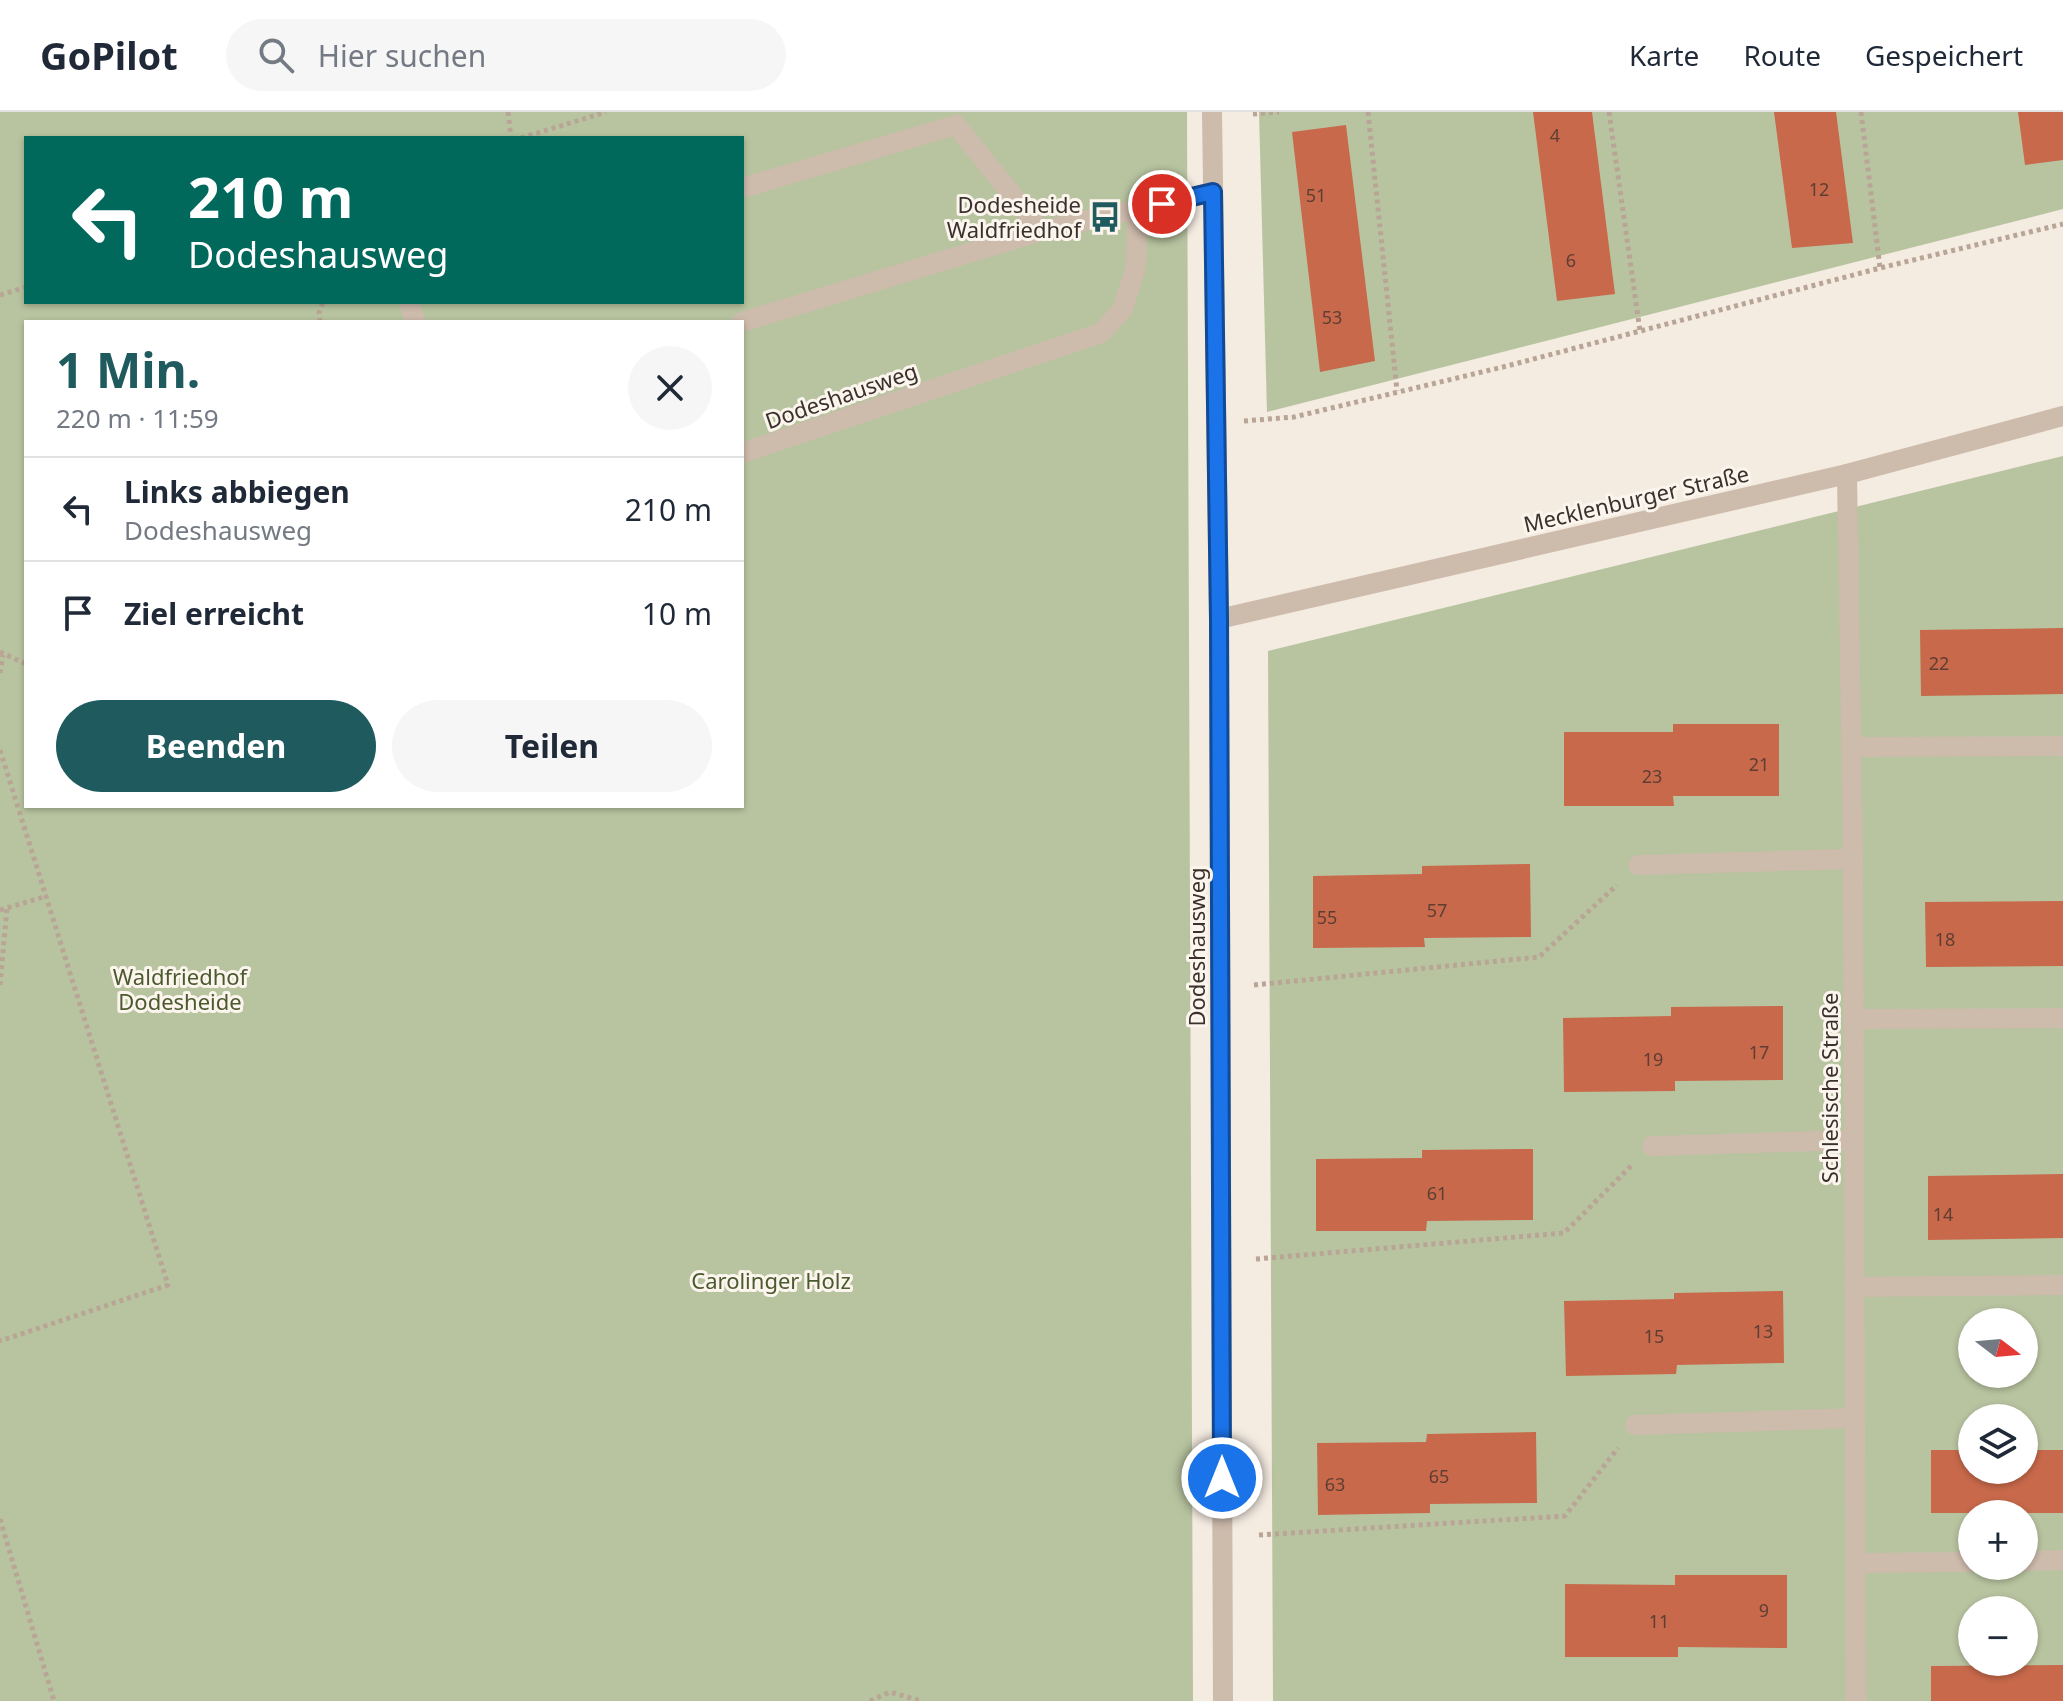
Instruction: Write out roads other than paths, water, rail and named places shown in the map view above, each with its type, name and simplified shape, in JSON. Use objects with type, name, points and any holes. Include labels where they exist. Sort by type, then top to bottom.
[{"type":"street","name":"Dodeshausweg","points":[[1212,112],[1219,619],[1223,1701]]},
{"type":"street","points":[[744,187],[956,125],[1041,231]]},
{"type":"street","points":[[744,321],[1041,231],[1213,192]]},
{"type":"street","name":"Dodeshausweg","points":[[744,452],[1101,333],[1123,309],[1136,266],[1137,209]]},
{"type":"street","name":"Mecklenburger Straße","points":[[1219,619],[1847,474],[2063,416]]},
{"type":"street","name":"Schlesische Straße","points":[[1847,474],[1853,859],[1856,1701]]},
{"type":"street","points":[[1852,747],[2063,746]]},
{"type":"street","points":[[1638,865],[1853,859]]},
{"type":"street","points":[[1853,1019],[2063,1018]]},
{"type":"street","points":[[1652,1146],[1853,1140]]},
{"type":"street","points":[[1854,1287],[2063,1285]]},
{"type":"street","points":[[1635,1425],[1855,1418]]},
{"type":"street","points":[[2038,1561],[2063,1560]]},
{"type":"street","points":[[1856,1563],[1958,1562]]},
{"type":"place","name":"Dodesheide Waldfriedhof","points":[[1105,217]]},
{"type":"park label","name":"Waldfriedhof Dodesheide","points":[[180,988]]},
{"type":"park label","name":"Carolinger Holz","points":[[771,1280]]}]
